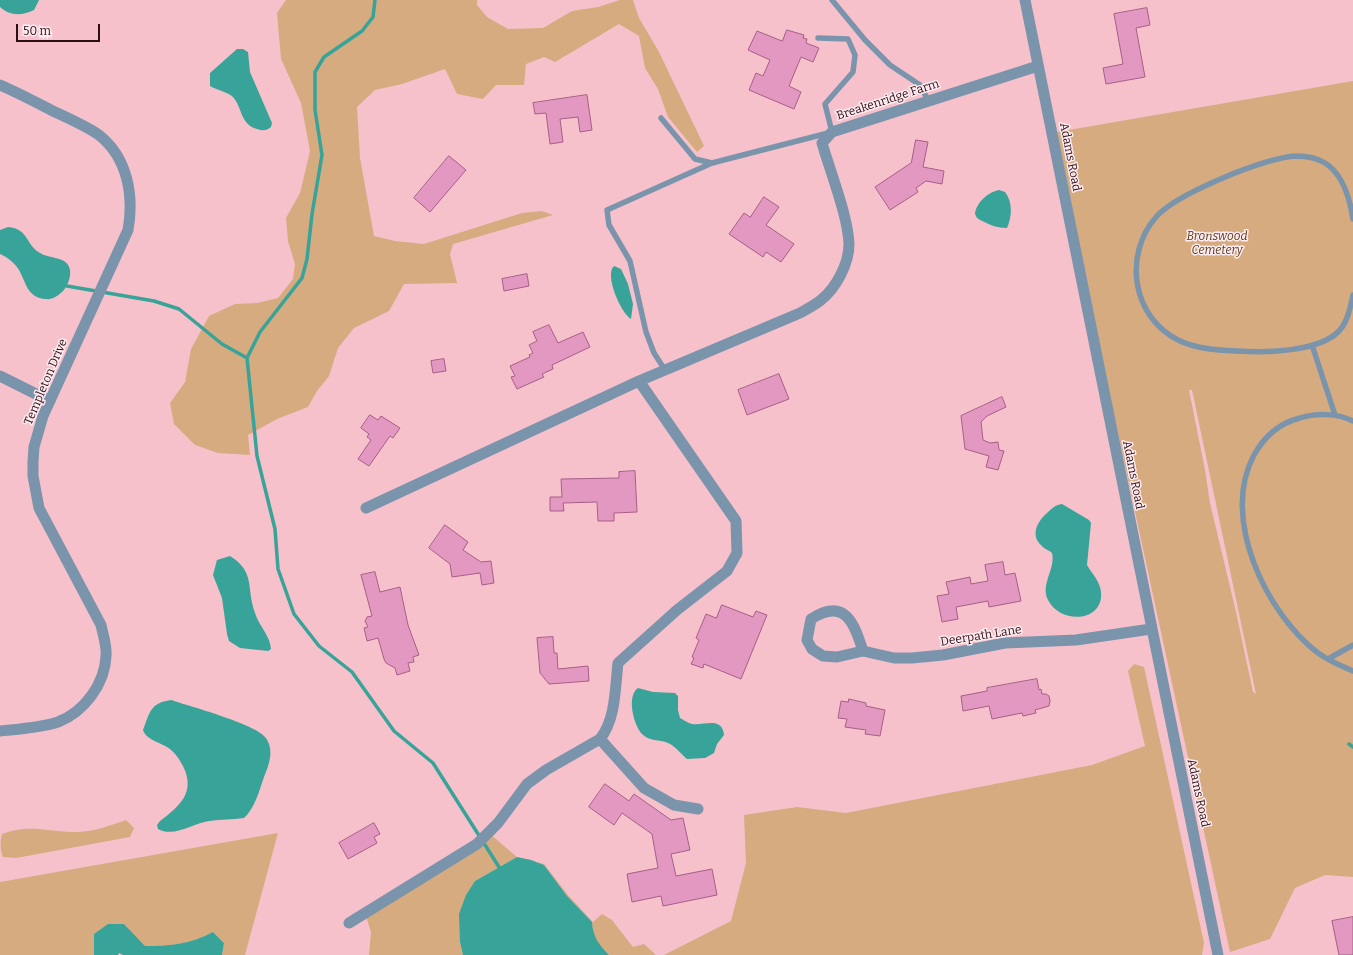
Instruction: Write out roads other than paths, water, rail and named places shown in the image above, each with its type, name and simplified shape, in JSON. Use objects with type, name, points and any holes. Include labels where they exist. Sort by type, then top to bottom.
[{"type":"street","name":"Adams Road","points":[[1025,0],[1218,955]]},
{"type":"street","name":"Breakenridge Farm","points":[[366,508],[639,381],[800,313],[822,300],[842,273],[847,258],[849,244],[845,219],[822,143],[832,132],[1038,66]]},
{"type":"street","name":"Templeton Drive","points":[[0,85],[86,127],[99,136],[109,146],[120,161],[126,175],[130,188],[131,214],[128,230],[42,416],[34,447],[33,476],[39,508],[45,523],[101,625],[105,642],[106,656],[95,692],[72,715],[58,722],[42,726],[0,731]]},
{"type":"street","points":[[0,376],[50,401]]},
{"type":"street","points":[[349,923],[480,840],[498,823],[527,784],[546,770],[600,739],[611,718],[618,663],[677,610],[727,571],[737,553],[736,520],[639,381]]},
{"type":"street","name":"Deerpath Lane","points":[[863,651],[853,622],[843,614],[833,610],[824,611],[811,619],[807,640],[812,649],[823,656],[837,657],[863,651],[894,658],[943,656],[1005,643],[1076,640],[1151,629]]},
{"type":"street","points":[[600,739],[644,788],[674,805],[698,809]]},
{"type":"lane","points":[[832,0],[865,40],[890,65],[920,86],[928,100]]},
{"type":"lane","points":[[665,370],[654,353],[646,332],[630,261],[609,225],[607,210],[712,163],[832,132],[825,104],[852,72],[855,55],[848,39],[818,38]]},
{"type":"lane","points":[[661,118],[695,159],[712,163]]},
{"type":"lane","points":[[1353,218],[1347,195],[1332,169],[1317,159],[1291,157],[1244,170],[1210,184],[1166,208],[1157,215],[1149,225],[1138,249],[1135,271],[1141,300],[1159,327],[1179,341],[1209,349],[1252,352],[1276,351],[1312,345],[1326,340],[1338,331],[1349,314],[1353,295]]},
{"type":"lane","points":[[1312,345],[1335,416]]},
{"type":"lane","points":[[1353,421],[1335,416],[1306,416],[1283,424],[1264,440],[1249,463],[1242,494],[1246,543],[1252,562],[1262,583],[1284,616],[1302,638],[1328,659],[1353,671]]},
{"type":"lane","points":[[1328,659],[1353,645]]},
{"type":"water","points":[[0,0],[39,0],[34,10],[16,14],[8,12],[0,7]]},
{"type":"water","points":[[237,49],[243,49],[248,52],[250,72],[272,123],[271,127],[266,130],[257,129],[247,124],[233,97],[210,86],[210,73]]},
{"type":"water","points":[[999,190],[1005,192],[1009,200],[1011,214],[1007,228],[988,224],[977,218],[975,214],[980,202],[983,199],[991,193]]},
{"type":"water","points":[[8,227],[15,228],[20,231],[40,253],[62,260],[69,265],[69,280],[64,290],[58,295],[49,299],[35,296],[28,289],[15,265],[0,254],[0,230]]},
{"type":"water","points":[[614,266],[621,269],[628,284],[633,304],[631,319],[619,302],[612,285],[611,271]]},
{"type":"water","points":[[1062,504],[1089,520],[1091,523],[1087,565],[1099,584],[1101,592],[1100,602],[1096,609],[1089,614],[1080,617],[1062,614],[1054,608],[1048,600],[1046,588],[1052,565],[1052,553],[1043,547],[1036,538],[1036,529],[1043,517],[1051,509]]},
{"type":"water","points":[[230,556],[244,568],[247,575],[255,613],[267,635],[270,644],[271,649],[268,651],[240,648],[229,641],[222,598],[213,575],[217,560]]},
{"type":"water","points":[[638,688],[653,692],[675,693],[678,696],[678,710],[680,718],[692,724],[712,723],[720,726],[723,729],[724,735],[717,744],[714,753],[705,758],[687,759],[671,744],[645,737],[636,725],[632,711],[632,697]]},
{"type":"water","points":[[171,700],[236,721],[259,732],[265,737],[270,747],[268,767],[254,804],[244,818],[203,822],[171,832],[158,829],[157,825],[160,821],[174,810],[184,798],[188,783],[187,775],[176,755],[170,749],[148,737],[143,730],[152,709],[159,703]]},
{"type":"water","points":[[517,857],[544,865],[567,896],[592,922],[597,940],[609,955],[463,955],[460,942],[459,914],[466,895],[475,881]]},
{"type":"water","points":[[108,924],[124,924],[145,946],[180,944],[213,932],[224,943],[222,955],[123,955],[119,953],[118,955],[94,955],[94,934]]},
{"type":"waterway","points":[[375,0],[373,17],[362,31],[324,57],[315,72],[315,110],[322,155],[312,214],[307,259],[302,278],[260,332],[247,358],[257,456],[275,529],[278,569],[294,614],[319,646],[352,672],[394,731],[433,763],[499,867]]},
{"type":"waterway","points":[[67,286],[154,301],[179,309],[222,344],[247,358]]},
{"type":"waterway","points":[[1349,744],[1353,747]]},
{"type":"park label","name":"Bronswood Cemetery","points":[[1217,244]]}]
